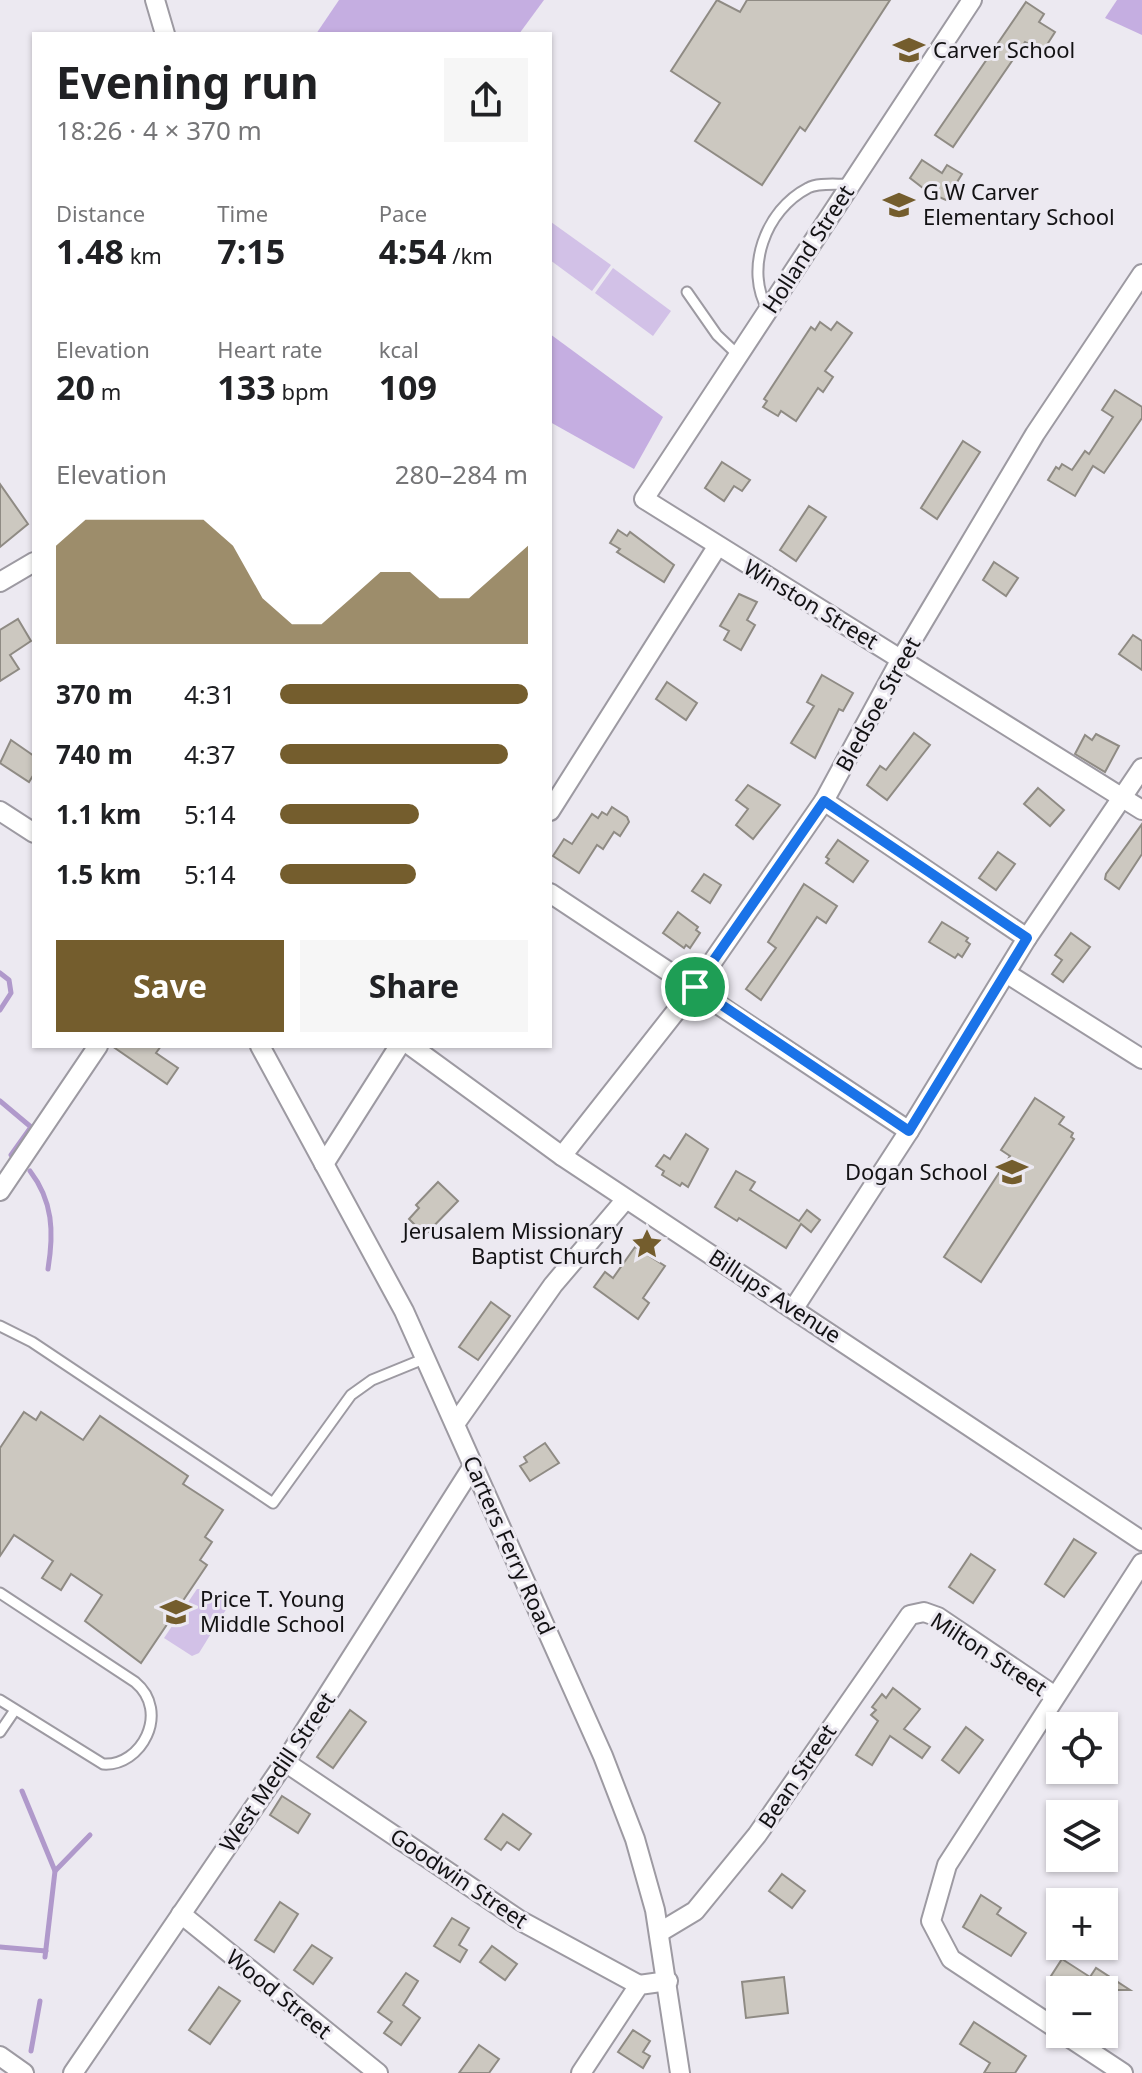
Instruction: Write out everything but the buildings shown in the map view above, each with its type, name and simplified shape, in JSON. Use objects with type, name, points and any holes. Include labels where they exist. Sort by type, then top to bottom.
[{"type":"street","points":[[155,0],[164,32]]},
{"type":"street","name":"Holland Street","points":[[644,499],[972,0]]},
{"type":"street","name":"Bledsoe Street","points":[[562,1156],[695,987],[824,801],[901,659],[1035,434],[1142,274]]},
{"type":"street","name":"Winston Street","points":[[644,499],[1142,810]]},
{"type":"street","points":[[552,808],[717,547]]},
{"type":"street","points":[[0,582],[32,563]]},
{"type":"street","points":[[794,1308],[909,1131],[1027,938],[1142,768]]},
{"type":"street","points":[[824,801],[1027,938]]},
{"type":"street","points":[[0,811],[32,832]]},
{"type":"street","points":[[552,894],[909,1131]]},
{"type":"street","points":[[1006,973],[1142,1059]]},
{"type":"street","points":[[0,1191],[97,1048]]},
{"type":"street","name":"Carters Ferry Road","points":[[261,1048],[426,1358],[603,1756],[635,1839],[660,1932],[680,2073]]},
{"type":"street","points":[[324,1164],[398,1048]]},
{"type":"street","name":"Billups Avenue","points":[[414,1048],[562,1156],[1142,1541]]},
{"type":"street","points":[[455,1424],[553,1285],[626,1199]]},
{"type":"street","name":"West Medill Street","points":[[73,2073],[285,1762],[473,1466]]},
{"type":"street","points":[[1046,2022],[951,1959],[931,1921],[947,1865],[1142,1563]]},
{"type":"street","name":"Bean Street","points":[[660,1932],[687,1918],[703,1902],[757,1835],[903,1621],[910,1615],[924,1612]]},
{"type":"street","name":"Milton Street","points":[[924,1612],[944,1621],[1055,1696]]},
{"type":"street","name":"Goodwin Street","points":[[285,1762],[521,1921],[639,1985]]},
{"type":"street","name":"Wood Street","points":[[181,1914],[378,2073]]},
{"type":"street","points":[[581,2073],[639,1985],[668,1981]]},
{"type":"street","points":[[1085,2048],[1123,2073]]},
{"type":"street","points":[[0,2056],[24,2073]]},
{"type":"lane","points":[[768,310],[757,292],[757,254],[781,211],[809,186],[851,184]]},
{"type":"lane","points":[[687,292],[717,335],[738,355]]},
{"type":"lane","points":[[0,1326],[32,1342],[273,1503],[351,1395],[372,1380],[426,1358]]},
{"type":"lane","points":[[0,1593],[135,1682],[148,1695],[154,1709],[150,1728],[132,1754],[110,1765],[91,1760],[0,1700]]},
{"type":"lane","points":[[0,1732],[15,1710]]},
{"type":"shaded area","points":[[339,0],[544,0],[520,32],[317,32]]},
{"type":"shaded area","points":[[1117,0],[1142,0],[1142,35],[1105,18]]},
{"type":"shaded area","points":[[552,223],[611,265],[592,291],[552,261]]},
{"type":"shaded area","points":[[613,268],[671,311],[653,336],[595,293]]},
{"type":"shaded area","points":[[552,335],[663,417],[634,469],[552,423]]},
{"type":"shaded area","points":[[197,1589],[205,1589],[227,1601],[227,1608],[199,1653],[192,1656],[164,1638]]},
{"type":"waterway","points":[[0,973],[9,980],[11,993],[0,1010]]},
{"type":"waterway","points":[[0,1101],[31,1127],[11,1155],[13,1157]]},
{"type":"waterway","points":[[30,1171],[38,1182],[50,1217],[48,1269]]},
{"type":"waterway","points":[[22,1791],[55,1871],[45,1957]]},
{"type":"waterway","points":[[55,1871],[90,1835]]},
{"type":"waterway","points":[[0,1947],[46,1951]]},
{"type":"waterway","points":[[31,2051],[40,2001]]},
{"type":"place","name":"Carver School","points":[[909,50]]},
{"type":"place","name":"G W Carver Elementary School","points":[[899,205]]},
{"type":"place","name":"Dogan School","points":[[1012,1172]]},
{"type":"place","name":"Jerusalem Missionary Baptist Church","points":[[647,1244]]},
{"type":"place","name":"Price T. Young Middle School","points":[[176,1612]]},
{"type":"route","points":[[824,801],[1027,938],[909,1131],[695,987],[824,801]]}]
